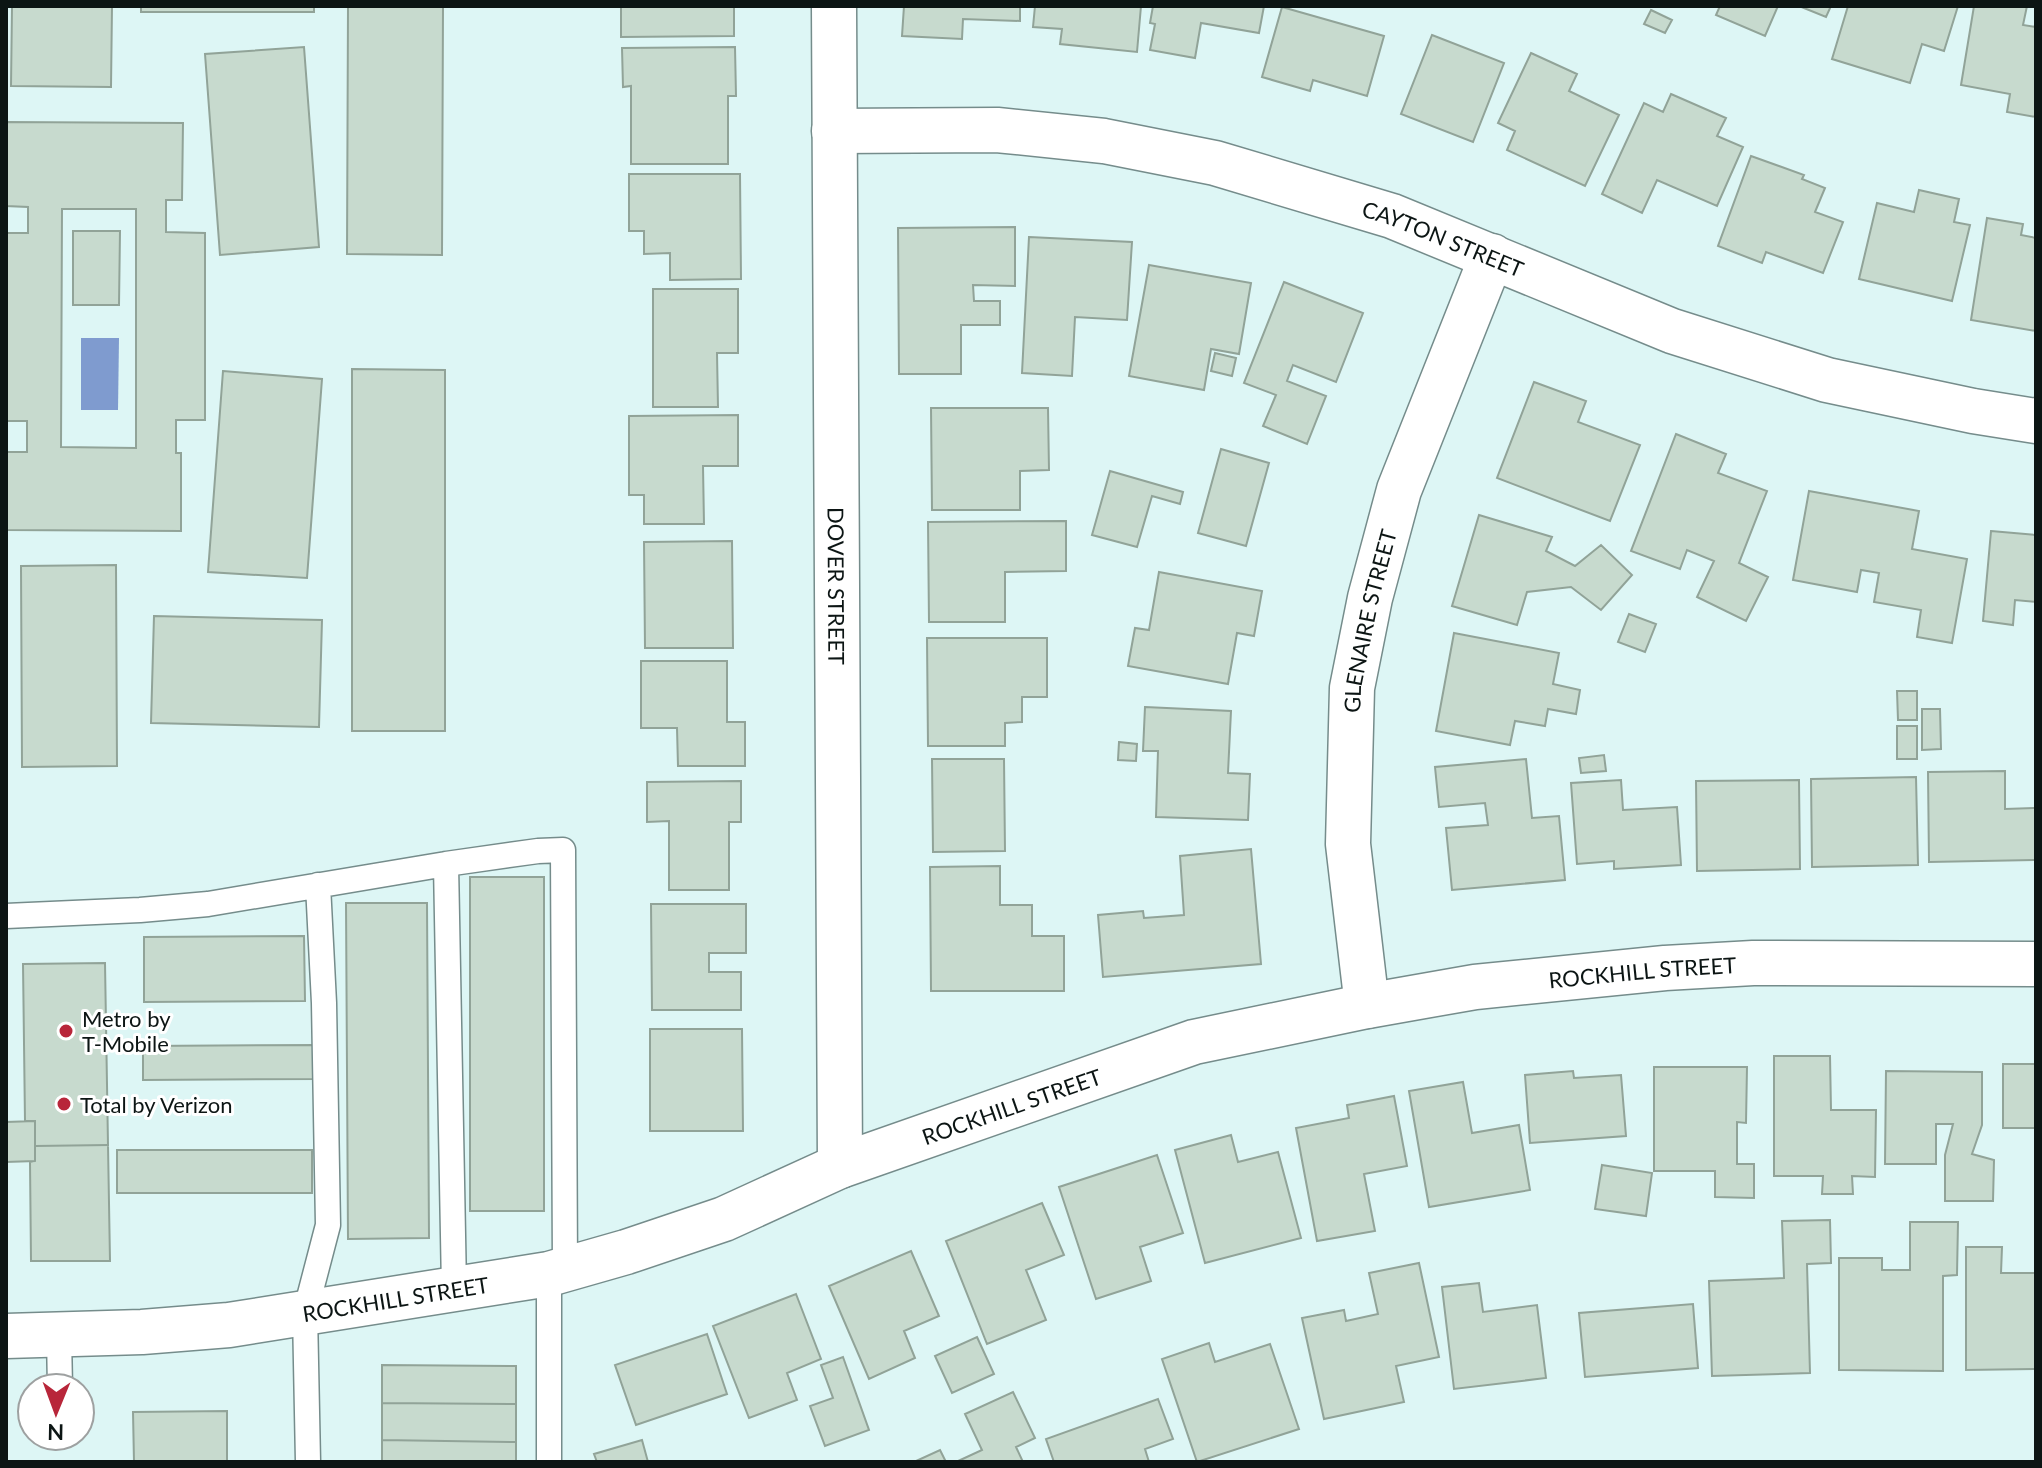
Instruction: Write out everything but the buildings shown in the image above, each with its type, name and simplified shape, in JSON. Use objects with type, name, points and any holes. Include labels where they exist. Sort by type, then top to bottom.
[{"type":"street","name":"DOVER STREET","points":[[834,6],[840,1166]]},
{"type":"street","name":"CAYTON STREET","points":[[834,131],[997,130],[1104,141],[1215,163],[1392,216],[1672,331],[1827,380],[2036,421]]},
{"type":"street","name":"GLENAIRE STREET","points":[[1367,1006],[1348,844],[1352,688],[1370,598],[1399,490],[1492,256]]},
{"type":"street","name":"ROCKHILL STREET","points":[[6,1336],[59,1336],[229,1325],[557,1272],[724,1219],[840,1166],[1194,1042],[1367,1006],[1475,987],[1665,968],[1753,963],[2036,964]]},
{"type":"lane","points":[[6,916],[194,905],[446,864],[563,850],[557,1272],[549,1462]]},
{"type":"lane","points":[[446,864],[454,1288]]},
{"type":"lane","points":[[308,1462],[305,1313],[328,1225],[324,1003],[318,885]]},
{"type":"lane","points":[[59,1336],[60,1372]]},
{"type":"water","points":[[81,338],[119,338],[118,410],[81,410]]},
{"type":"place","name":"Metro by T-Mobile","points":[[66,1031]]},
{"type":"place","name":"Total by Verizon","points":[[64,1104]]}]
